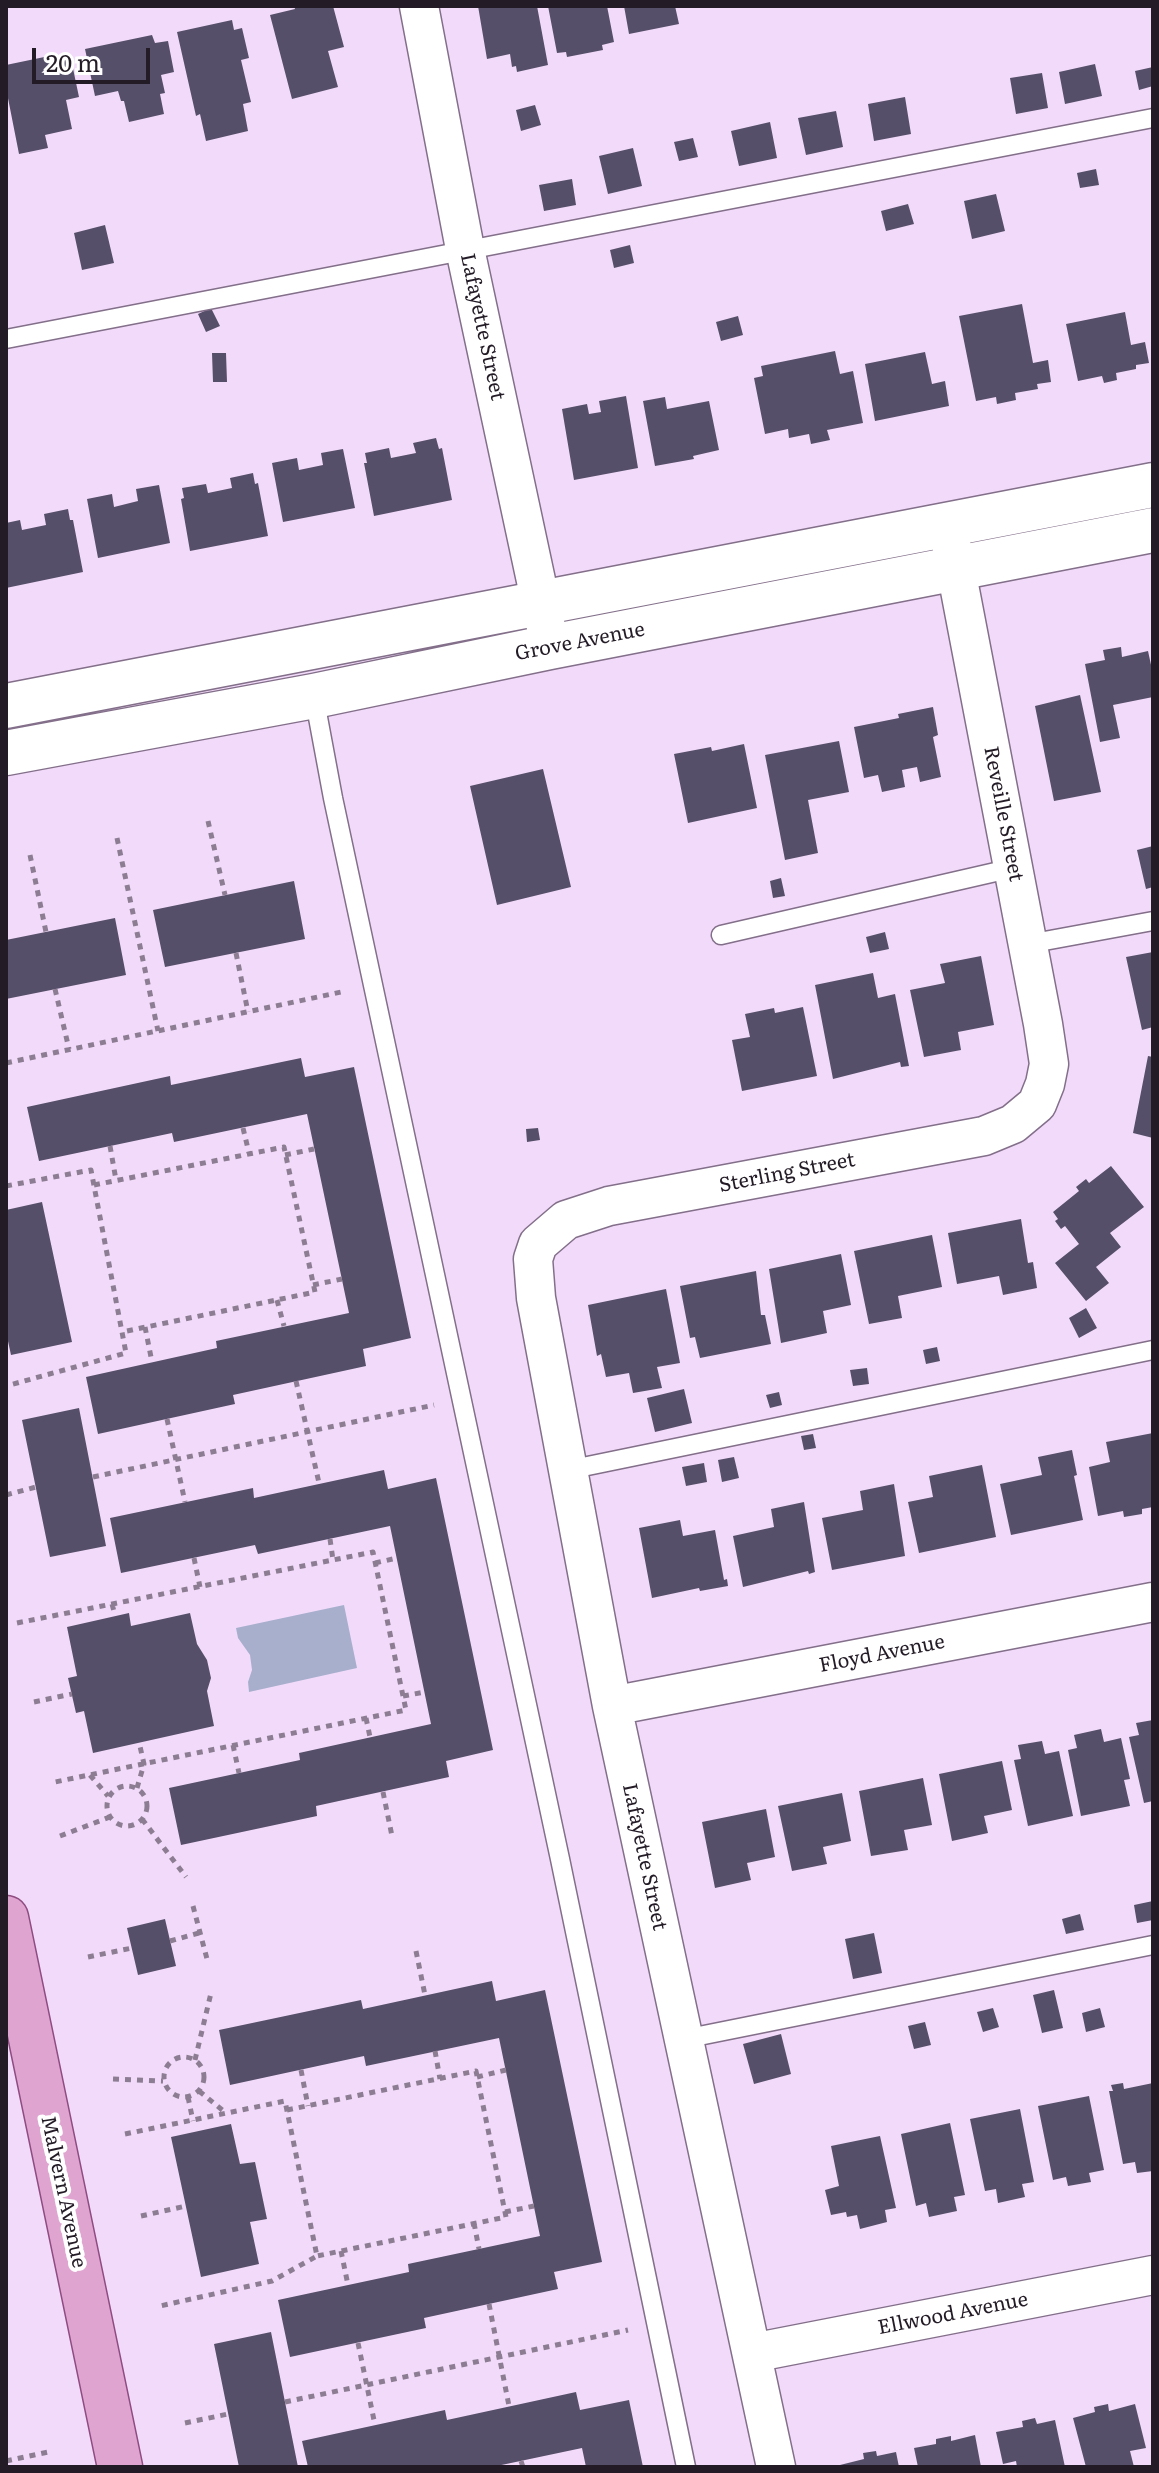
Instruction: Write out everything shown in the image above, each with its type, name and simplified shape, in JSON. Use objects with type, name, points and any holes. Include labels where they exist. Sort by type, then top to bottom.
[{"type":"main road","points":[[6,706],[1153,485]]},
{"type":"main road","name":"Grove Avenue","points":[[6,753],[314,696],[1153,530]]},
{"type":"main road","name":"Malvern Avenue","points":[[6,1918],[120,2467]]},
{"type":"street","name":"Lafayette Street","points":[[419,6],[465,249],[550,647]]},
{"type":"street","name":"Reveille Street","points":[[947,524],[1049,1064],[1037,1104]]},
{"type":"street","name":"Sterling Street","points":[[538,1244],[566,1220],[609,1206],[984,1136],[1013,1124],[1037,1104]]},
{"type":"street","name":"Lafayette Street","points":[[538,1244],[533,1273],[612,1706],[776,2467]]},
{"type":"street","name":"Floyd Avenue","points":[[612,1706],[1153,1602]]},
{"type":"street","name":"Ellwood Avenue","points":[[752,2353],[1153,2275]]},
{"type":"lane","points":[[6,339],[1153,118]]},
{"type":"lane","points":[[314,696],[686,2467]]},
{"type":"lane","points":[[721,935],[1013,868]]},
{"type":"lane","points":[[1028,944],[1153,921]]},
{"type":"lane","points":[[568,1470],[1153,1350]]},
{"type":"lane","points":[[684,2039],[1153,1945]]},
{"type":"path","points":[[208,821],[225,895]]},
{"type":"path","points":[[117,838],[158,1031]]},
{"type":"path","points":[[30,855],[46,932]]},
{"type":"path","points":[[236,953],[248,1012]]},
{"type":"path","points":[[6,1063],[373,985]]},
{"type":"path","points":[[55,989],[69,1049]]},
{"type":"path","points":[[243,1128],[249,1153]]},
{"type":"path","points":[[110,1146],[116,1180]]},
{"type":"path","points":[[94,1185],[284,1147],[315,1292],[122,1332]]},
{"type":"path","points":[[285,1155],[314,1149]]},
{"type":"path","points":[[6,1186],[91,1170],[126,1353],[6,1386]]},
{"type":"path","points":[[313,1285],[342,1279]]},
{"type":"path","points":[[277,1300],[284,1326]]},
{"type":"path","points":[[145,1327],[152,1362]]},
{"type":"path","points":[[296,1381],[319,1483]]},
{"type":"path","points":[[93,1477],[462,1399]]},
{"type":"path","points":[[167,1419],[185,1502]]},
{"type":"path","points":[[6,1495],[36,1487]]},
{"type":"path","points":[[330,1539],[333,1560]]},
{"type":"path","points":[[17,1623],[373,1552],[406,1710],[50,1783]]},
{"type":"path","points":[[194,1558],[200,1587]]},
{"type":"path","points":[[375,1563],[397,1558]]},
{"type":"path","points":[[112,1604],[115,1615]]},
{"type":"path","points":[[403,1696],[425,1692]]},
{"type":"path","points":[[34,1702],[72,1694]]},
{"type":"path","points":[[366,1718],[370,1737]]},
{"type":"path","points":[[137,1788],[144,1764],[139,1742]]},
{"type":"path","points":[[233,1745],[239,1773]]},
{"type":"path","points":[[90,1775],[108,1796]]},
{"type":"path","points":[[118,1786],[137,1788],[142,1790],[148,1802],[146,1815],[137,1824],[124,1826],[112,1820],[106,1809],[108,1796],[118,1786]]},
{"type":"path","points":[[383,1792],[392,1836]]},
{"type":"path","points":[[60,1836],[110,1817]]},
{"type":"path","points":[[142,1819],[186,1877]]},
{"type":"path","points":[[193,1906],[207,1959]]},
{"type":"path","points":[[170,1941],[199,1933]]},
{"type":"path","points":[[88,1957],[132,1948]]},
{"type":"path","points":[[416,1951],[425,1995]]},
{"type":"path","points":[[195,2060],[211,1993]]},
{"type":"path","points":[[435,2051],[440,2079]]},
{"type":"path","points":[[187,2056],[195,2060],[205,2074],[203,2087],[188,2097],[180,2098],[168,2092],[163,2081],[165,2067],[175,2058],[187,2056]]},
{"type":"path","points":[[301,2070],[308,2106]]},
{"type":"path","points":[[477,2077],[506,2070]]},
{"type":"path","points":[[160,2306],[272,2281],[317,2256],[506,2217],[476,2071],[287,2110]]},
{"type":"path","points":[[113,2079],[163,2081]]},
{"type":"path","points":[[199,2091],[226,2113]]},
{"type":"path","points":[[188,2097],[193,2121]]},
{"type":"path","points":[[125,2134],[285,2101],[317,2256]]},
{"type":"path","points":[[141,2216],[186,2206]]},
{"type":"path","points":[[505,2212],[534,2206]]},
{"type":"path","points":[[474,2223],[479,2249]]},
{"type":"path","points":[[341,2251],[348,2285]]},
{"type":"path","points":[[489,2304],[509,2406]]},
{"type":"path","points":[[285,2402],[656,2324]]},
{"type":"path","points":[[358,2343],[375,2425]]},
{"type":"path","points":[[185,2423],[228,2414]]},
{"type":"path","points":[[6,2461],[48,2452]]},
{"type":"water","points":[[344,1605],[357,1668],[249,1692],[252,1670],[250,1655],[238,1638],[236,1628]]},
{"type":"building","points":[[294,6],[333,6],[344,47],[328,51],[338,87],[292,99],[270,15],[295,9]]},
{"type":"building","points":[[478,6],[537,6],[548,65],[517,72],[516,66],[512,67],[510,54],[487,59]]},
{"type":"building","points":[[548,6],[607,6],[614,42],[602,45],[603,50],[567,57],[566,52],[557,53]]},
{"type":"building","points":[[624,6],[675,6],[679,24],[629,34]]},
{"type":"building","points":[[232,20],[234,30],[242,28],[249,58],[241,60],[251,102],[243,104],[248,131],[206,141],[200,114],[196,116],[177,32]]},
{"type":"building","points":[[152,35],[155,43],[168,41],[174,72],[161,75],[165,93],[160,94],[164,114],[129,122],[118,91],[95,96],[85,49]]},
{"type":"building","points":[[54,55],[56,62],[71,59],[79,97],[66,100],[72,129],[45,135],[48,148],[19,154],[6,88],[6,65]]},
{"type":"building","points":[[1095,64],[1102,96],[1065,104],[1059,72]]},
{"type":"building","points":[[1153,67],[1153,86],[1139,90],[1135,71]]},
{"type":"building","points":[[1042,73],[1048,108],[1016,114],[1010,78]]},
{"type":"building","points":[[905,97],[911,134],[874,141],[868,104]]},
{"type":"building","points":[[535,105],[541,125],[521,131],[516,110]]},
{"type":"building","points":[[836,111],[843,147],[806,155],[798,118]]},
{"type":"building","points":[[770,122],[777,158],[739,166],[731,131]]},
{"type":"building","points":[[693,138],[698,157],[679,161],[674,142]]},
{"type":"building","points":[[633,148],[642,186],[608,194],[599,156]]},
{"type":"building","points":[[1096,169],[1099,185],[1080,188],[1077,173]]},
{"type":"building","points":[[572,179],[576,205],[544,211],[539,185]]},
{"type":"building","points":[[996,194],[1005,231],[972,239],[964,201]]},
{"type":"building","points":[[908,204],[914,224],[886,231],[881,211]]},
{"type":"building","points":[[105,225],[114,263],[82,270],[74,233]]},
{"type":"building","points":[[630,245],[634,263],[614,268],[610,250]]},
{"type":"building","points":[[1022,304],[1033,363],[1048,360],[1051,382],[1037,384],[1038,389],[1015,393],[1016,400],[997,404],[996,397],[976,401],[959,316]]},
{"type":"building","points":[[211,308],[220,326],[206,332],[198,314]]},
{"type":"building","points":[[1125,312],[1131,345],[1145,342],[1149,363],[1116,373],[1117,380],[1104,383],[1102,376],[1078,381],[1066,324]]},
{"type":"building","points":[[738,316],[743,335],[721,341],[716,322]]},
{"type":"building","points":[[835,351],[840,374],[853,371],[863,423],[827,430],[830,440],[811,444],[809,434],[789,438],[788,429],[765,434],[754,378],[763,376],[761,366]]},
{"type":"building","points":[[925,352],[932,384],[945,381],[949,406],[875,421],[865,364]]},
{"type":"building","points":[[212,353],[226,353],[227,382],[213,382]]},
{"type":"building","points":[[626,396],[638,468],[574,480],[562,409],[587,404],[589,414],[601,412],[599,401]]},
{"type":"building","points":[[665,397],[667,409],[709,401],[719,450],[693,456],[694,459],[655,466],[643,401]]},
{"type":"building","points":[[436,438],[439,449],[442,448],[452,500],[374,516],[364,463],[367,463],[365,453],[389,448],[391,458],[416,453],[413,443]]},
{"type":"building","points":[[343,449],[355,508],[283,522],[272,463],[297,458],[299,470],[323,465],[321,453]]},
{"type":"building","points":[[253,473],[255,484],[258,483],[268,536],[190,551],[182,488],[206,484],[208,493],[232,488],[230,478]]},
{"type":"building","points":[[159,485],[170,543],[98,558],[87,499],[112,494],[114,507],[138,501],[136,489]]},
{"type":"building","points":[[68,509],[83,572],[6,588],[6,523],[20,520],[22,530],[46,525],[44,514]]},
{"type":"building","points":[[1121,647],[1122,657],[1148,651],[1153,674],[1153,697],[1113,705],[1120,738],[1100,742],[1085,664],[1105,660],[1103,650]]},
{"type":"building","points":[[1080,695],[1101,792],[1054,801],[1035,706]]},
{"type":"building","points":[[933,707],[938,735],[933,737],[941,777],[920,782],[917,767],[902,770],[905,787],[882,792],[878,775],[864,778],[854,727]]},
{"type":"building","points":[[839,741],[849,792],[808,800],[818,853],[785,860],[765,755]]},
{"type":"building","points":[[744,744],[757,808],[688,823],[674,754],[711,747],[712,751]]},
{"type":"building","points":[[543,769],[571,887],[497,905],[470,786]]},
{"type":"building","points":[[1153,846],[1153,887],[1146,889],[1137,850]]},
{"type":"building","points":[[781,878],[785,896],[773,898],[770,881]]},
{"type":"building","points":[[294,881],[305,939],[165,967],[153,910]]},
{"type":"building","points":[[115,918],[126,975],[6,999],[6,940]]},
{"type":"building","points":[[885,932],[889,949],[870,953],[866,937]]},
{"type":"building","points":[[1153,952],[1153,1027],[1142,1030],[1126,957]]},
{"type":"building","points":[[981,956],[994,1025],[958,1032],[961,1050],[924,1057],[910,990],[945,983],[940,964]]},
{"type":"building","points":[[873,973],[878,998],[895,994],[909,1066],[901,1067],[900,1062],[833,1079],[815,985]]},
{"type":"building","points":[[803,1007],[817,1076],[742,1091],[732,1040],[750,1037],[745,1014],[774,1008],[775,1013]]},
{"type":"building","points":[[1148,1056],[1153,1057],[1153,1138],[1133,1133]]},
{"type":"building","points":[[301,1058],[305,1077],[354,1067],[411,1338],[363,1349],[366,1366],[233,1395],[235,1404],[98,1434],[86,1377],[217,1348],[216,1341],[349,1313],[307,1114],[174,1142],[172,1133],[39,1161],[27,1107],[170,1076],[171,1085]]},
{"type":"building","points":[[538,1128],[540,1140],[527,1142],[526,1129]]},
{"type":"building","points":[[1111,1166],[1144,1207],[1110,1233],[1121,1247],[1096,1267],[1109,1283],[1086,1301],[1055,1263],[1079,1244],[1065,1226],[1061,1229],[1053,1212],[1079,1191],[1076,1187],[1086,1179],[1089,1183]]},
{"type":"building","points":[[42,1202],[72,1342],[11,1355],[6,1332],[6,1210]]},
{"type":"building","points":[[1021,1219],[1028,1263],[1033,1262],[1037,1288],[1003,1295],[999,1276],[957,1284],[948,1233]]},
{"type":"building","points":[[932,1235],[942,1287],[898,1296],[902,1318],[869,1324],[854,1251]]},
{"type":"building","points":[[841,1254],[851,1305],[823,1311],[827,1333],[781,1343],[769,1269]]},
{"type":"building","points":[[756,1271],[761,1315],[765,1315],[771,1344],[700,1358],[695,1337],[690,1338],[680,1286]]},
{"type":"building","points":[[666,1289],[680,1363],[657,1367],[662,1388],[633,1393],[629,1373],[606,1377],[601,1354],[597,1356],[588,1305]]},
{"type":"building","points":[[1086,1308],[1097,1328],[1079,1338],[1069,1318]]},
{"type":"building","points":[[937,1347],[940,1361],[926,1364],[923,1350]]},
{"type":"building","points":[[867,1368],[869,1384],[853,1386],[850,1370]]},
{"type":"building","points":[[684,1389],[692,1423],[655,1432],[647,1398]]},
{"type":"building","points":[[779,1392],[782,1405],[770,1408],[766,1395]]},
{"type":"building","points":[[79,1408],[106,1546],[50,1557],[22,1420]]},
{"type":"building","points":[[1153,1433],[1153,1507],[1142,1509],[1142,1514],[1124,1517],[1123,1511],[1098,1516],[1089,1467],[1110,1462],[1106,1442]]},
{"type":"building","points":[[813,1434],[816,1448],[804,1450],[801,1436]]},
{"type":"building","points":[[1072,1450],[1083,1520],[1011,1535],[1000,1484],[1042,1475],[1038,1457]]},
{"type":"building","points":[[734,1457],[739,1478],[722,1482],[718,1460]]},
{"type":"building","points":[[704,1463],[707,1482],[686,1486],[682,1467]]},
{"type":"building","points":[[982,1465],[996,1537],[919,1553],[908,1502],[933,1497],[929,1476]]},
{"type":"building","points":[[384,1470],[388,1489],[436,1478],[493,1750],[446,1761],[449,1777],[316,1806],[317,1816],[181,1845],[169,1788],[300,1760],[299,1753],[431,1724],[390,1526],[258,1554],[255,1545],[121,1573],[110,1518],[253,1488],[254,1498]]},
{"type":"building","points":[[894,1484],[905,1556],[832,1570],[822,1518],[863,1510],[860,1491]]},
{"type":"building","points":[[804,1502],[815,1572],[809,1574],[808,1571],[743,1587],[733,1536],[774,1527],[771,1509]]},
{"type":"building","points":[[680,1520],[683,1536],[715,1530],[724,1580],[727,1579],[728,1586],[700,1591],[699,1588],[652,1598],[639,1528]]},
{"type":"building","points":[[129,1613],[131,1626],[190,1613],[197,1644],[207,1660],[211,1678],[207,1691],[214,1726],[93,1753],[84,1711],[76,1713],[68,1678],[77,1676],[67,1627]]},
{"type":"building","points":[[1153,1720],[1153,1801],[1144,1803],[1129,1737],[1139,1735],[1136,1723]]},
{"type":"building","points":[[1101,1729],[1104,1742],[1121,1738],[1130,1779],[1124,1780],[1130,1806],[1081,1816],[1068,1750],[1077,1748],[1074,1735]]},
{"type":"building","points":[[1042,1741],[1045,1754],[1059,1751],[1073,1816],[1028,1826],[1014,1760],[1021,1759],[1018,1745]]},
{"type":"building","points":[[1002,1761],[1012,1810],[984,1816],[988,1833],[952,1841],[939,1774]]},
{"type":"building","points":[[923,1778],[932,1825],[904,1830],[908,1850],[871,1856],[859,1791]]},
{"type":"building","points":[[842,1793],[851,1841],[823,1847],[827,1864],[792,1871],[778,1806]]},
{"type":"building","points":[[766,1809],[775,1857],[747,1863],[751,1880],[715,1888],[702,1822]]},
{"type":"building","points":[[1153,1901],[1153,1920],[1137,1923],[1134,1905]]},
{"type":"building","points":[[1080,1914],[1084,1930],[1066,1934],[1062,1919]]},
{"type":"building","points":[[165,1919],[176,1966],[138,1975],[127,1928]]},
{"type":"building","points":[[874,1933],[882,1973],[853,1979],[845,1939]]},
{"type":"building","points":[[492,1981],[496,2001],[545,1990],[602,2262],[554,2272],[558,2289],[424,2318],[426,2328],[290,2357],[278,2300],[409,2272],[408,2264],[540,2236],[499,2038],[366,2066],[364,2056],[230,2085],[219,2030],[361,2000],[363,2009]]},
{"type":"building","points":[[1054,1990],[1063,2028],[1042,2033],[1033,1995]]},
{"type":"building","points":[[993,2008],[999,2027],[983,2032],[977,2012]]},
{"type":"building","points":[[1100,2008],[1105,2027],[1086,2032],[1082,2013]]},
{"type":"building","points":[[925,2022],[931,2045],[914,2049],[908,2026]]},
{"type":"building","points":[[781,2034],[791,2074],[754,2084],[743,2044]]},
{"type":"building","points":[[1123,2083],[1124,2089],[1153,2083],[1153,2171],[1137,2173],[1135,2162],[1123,2164],[1109,2091],[1113,2091],[1111,2085]]},
{"type":"building","points":[[1089,2096],[1104,2170],[1089,2173],[1091,2182],[1068,2186],[1066,2177],[1053,2180],[1038,2106]]},
{"type":"building","points":[[1020,2109],[1034,2182],[1022,2184],[1025,2197],[998,2203],[996,2189],[985,2191],[970,2119]]},
{"type":"building","points":[[950,2123],[965,2195],[954,2197],[957,2211],[929,2217],[926,2203],[916,2206],[901,2134]]},
{"type":"building","points":[[231,2124],[240,2164],[255,2162],[267,2219],[250,2222],[259,2264],[201,2277],[171,2137]]},
{"type":"building","points":[[880,2136],[896,2208],[885,2210],[887,2222],[860,2229],[857,2215],[847,2217],[846,2212],[831,2215],[825,2190],[839,2186],[831,2146]]},
{"type":"building","points":[[271,2332],[298,2467],[239,2467],[214,2344]]},
{"type":"building","points":[[576,2392],[580,2410],[629,2400],[643,2467],[586,2467],[582,2448],[492,2467],[308,2467],[302,2441],[445,2410],[447,2420]]},
{"type":"building","points":[[1108,2404],[1109,2411],[1135,2404],[1146,2448],[1130,2451],[1134,2467],[1086,2467],[1073,2418],[1095,2412],[1094,2407]]},
{"type":"building","points":[[1035,2418],[1037,2424],[1055,2420],[1065,2467],[1017,2467],[1016,2461],[1003,2464],[996,2432],[1023,2427],[1022,2421]]},
{"type":"building","points":[[975,2435],[981,2467],[918,2467],[914,2448],[936,2444],[936,2439],[951,2436],[951,2441]]},
{"type":"building","points":[[876,2451],[877,2456],[896,2452],[899,2467],[832,2467],[864,2459],[863,2453]]}]
